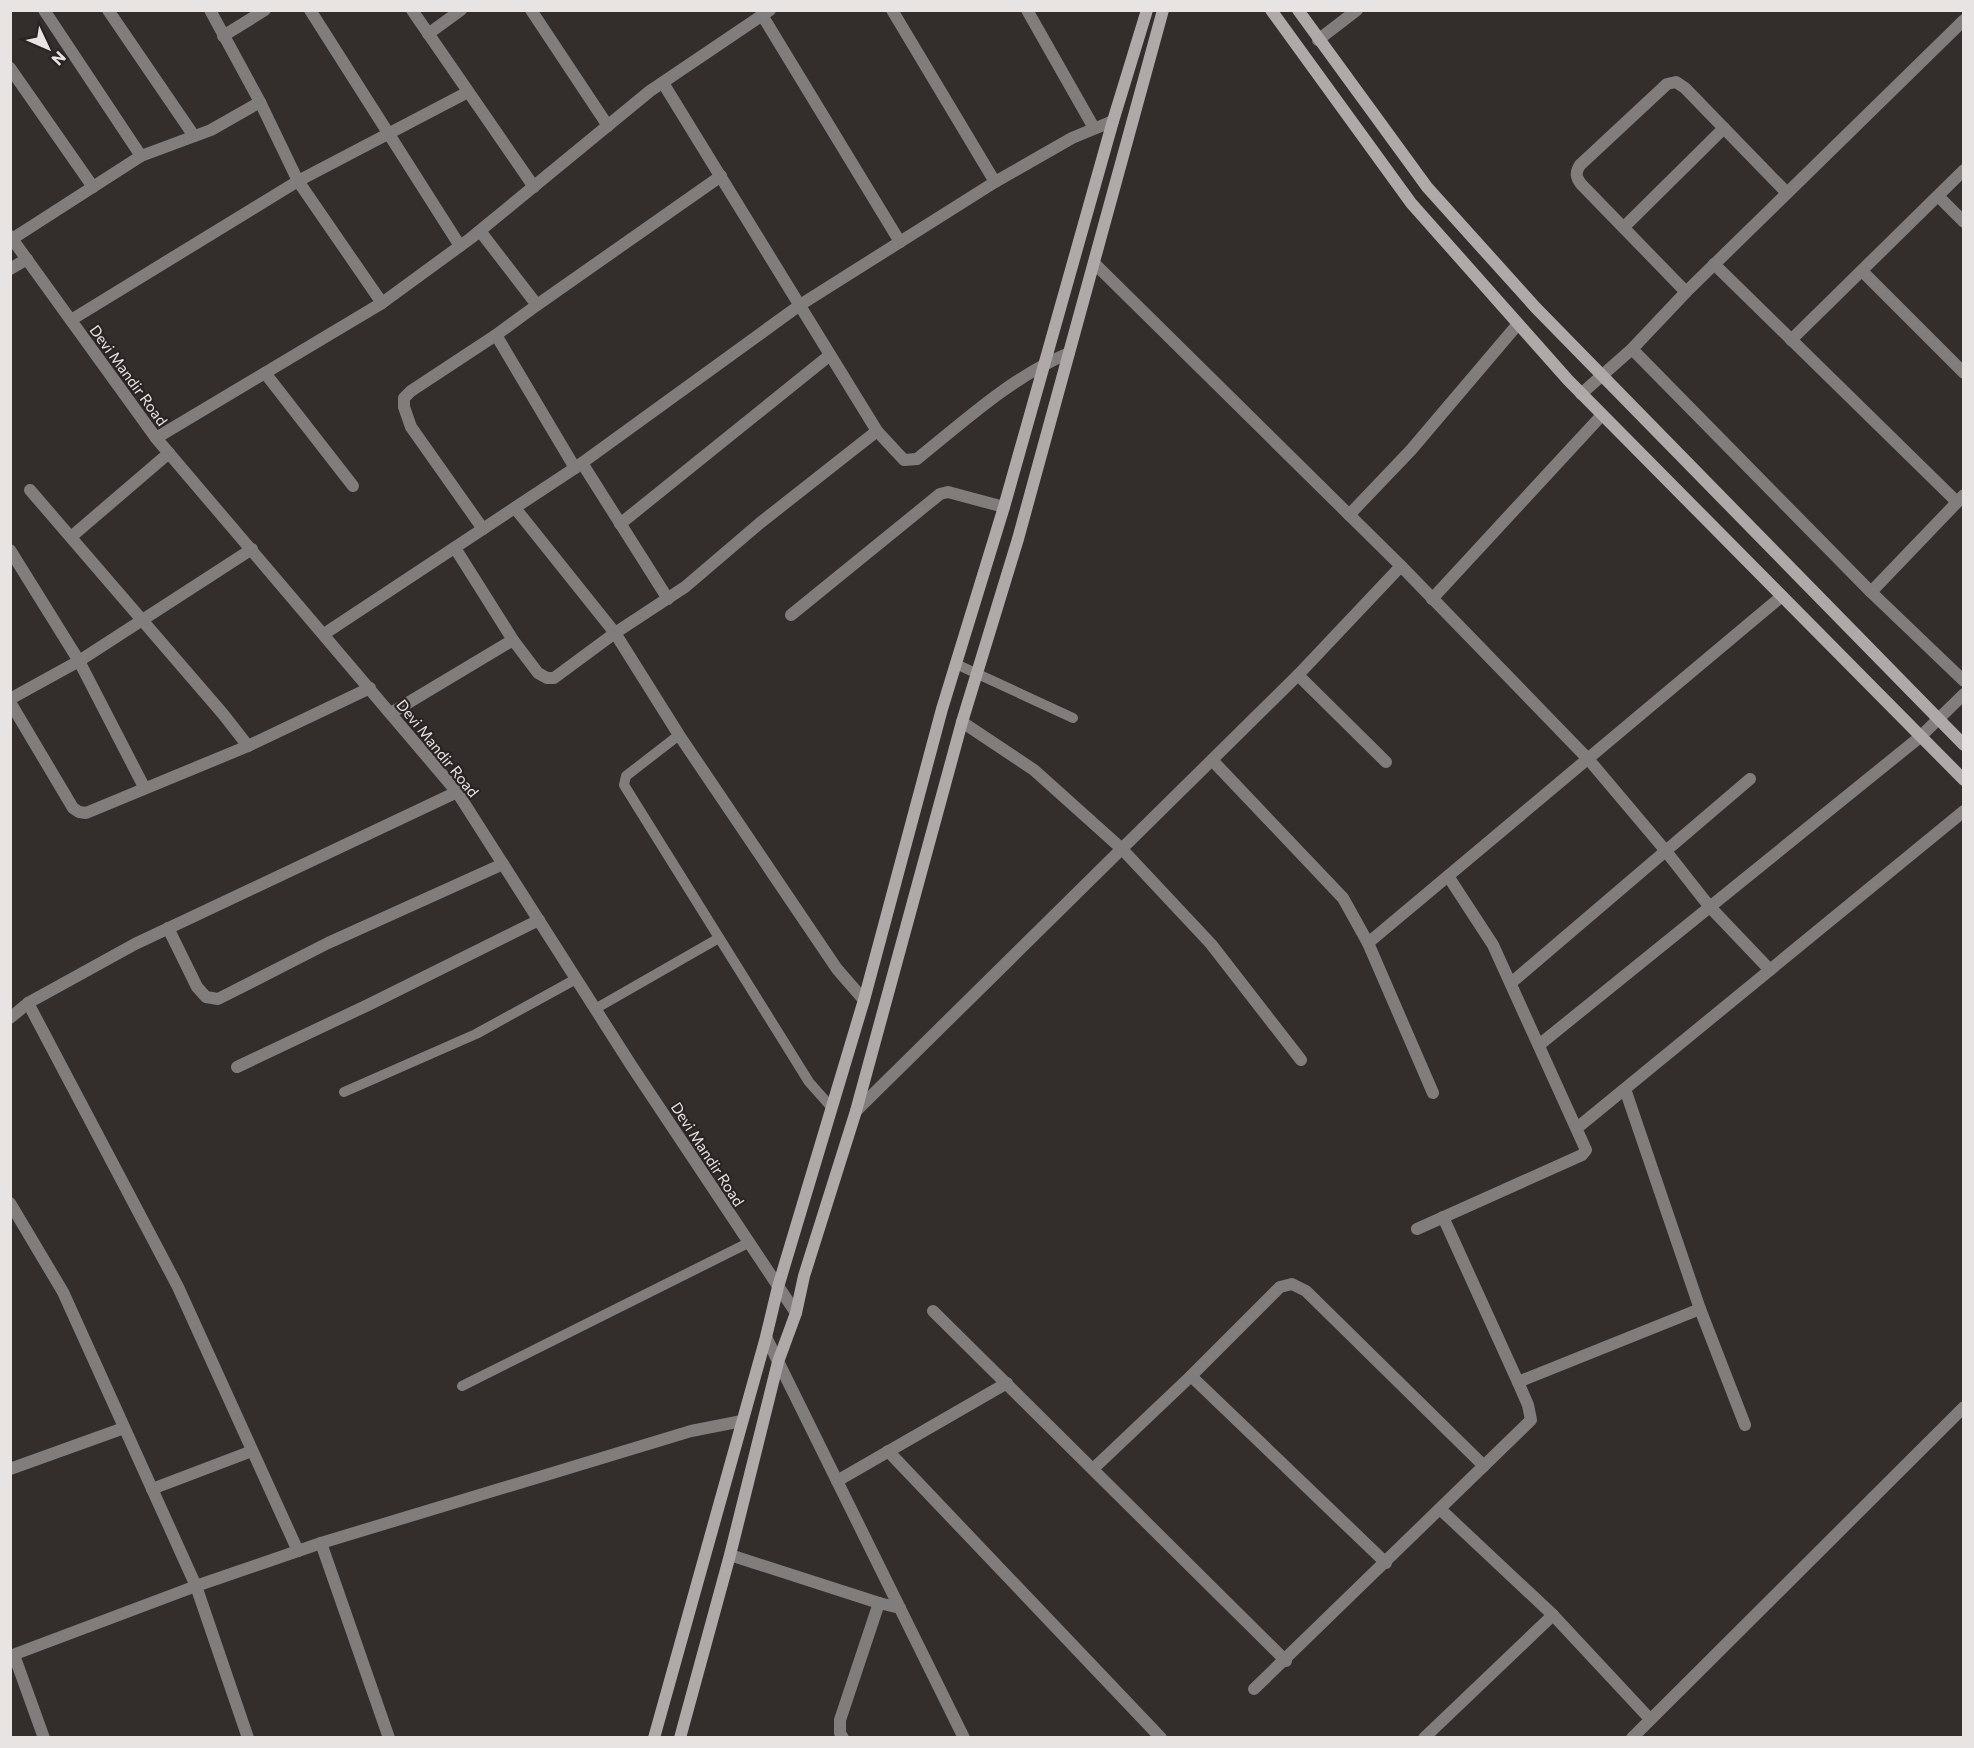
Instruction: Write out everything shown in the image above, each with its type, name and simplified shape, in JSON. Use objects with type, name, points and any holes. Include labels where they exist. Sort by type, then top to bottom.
[{"type":"street","points":[[44,10],[141,156]]},
{"type":"street","points":[[108,10],[194,136]]},
{"type":"street","points":[[210,10],[260,102],[298,181],[382,303]]},
{"type":"street","points":[[223,36],[266,10]]},
{"type":"street","points":[[310,10],[460,246]]},
{"type":"street","points":[[412,10],[534,187]]},
{"type":"street","points":[[428,34],[461,10]]},
{"type":"street","points":[[531,10],[608,126]]},
{"type":"street","points":[[892,10],[995,182]]},
{"type":"street","points":[[1027,10],[1094,128]]},
{"type":"street","points":[[654,1737],[778,1287],[864,1000],[942,709],[1004,507],[1147,10]]},
{"type":"street","points":[[681,1737],[778,1362],[796,1313],[804,1276],[856,1111],[962,722],[1018,539],[1163,10]]},
{"type":"street","points":[[1271,10],[1411,203],[1518,324],[1581,394],[1964,780]]},
{"type":"street","points":[[1298,10],[1427,188],[1600,375],[1964,746]]},
{"type":"street","points":[[1318,40],[1357,10]]},
{"type":"street","points":[[156,438],[382,303],[480,231],[663,82],[766,13],[900,242]]},
{"type":"street","points":[[1581,394],[1632,349],[1714,264],[1964,20]]},
{"type":"street","points":[[10,68],[93,187]]},
{"type":"street","points":[[1686,292],[1576,177],[1580,165],[1671,81],[1685,88],[1787,193]]},
{"type":"street","points":[[663,82],[877,431],[903,460],[917,459],[1017,379],[1069,353]]},
{"type":"street","points":[[71,320],[298,181],[468,92]]},
{"type":"street","points":[[11,238],[141,156],[211,130],[260,102]]},
{"type":"street","points":[[324,634],[578,466],[800,305],[995,182],[1094,128],[1113,122]]},
{"type":"street","points":[[1624,227],[1724,128]]},
{"type":"street","points":[[1791,340],[1964,170]]},
{"type":"street","points":[[483,529],[411,427],[404,407],[404,398],[721,176]]},
{"type":"street","points":[[1938,196],[1964,222]]},
{"type":"street","points":[[480,231],[537,305]]},
{"type":"street","name":"Devi Mandir Road","points":[[11,238],[156,438],[457,792],[595,1009],[796,1313]]},
{"type":"street","points":[[10,269],[27,259]]},
{"type":"street","points":[[1094,263],[1401,566],[1589,760],[1665,850],[1708,906],[1770,970]]},
{"type":"street","points":[[1714,264],[1960,499],[1871,592]]},
{"type":"street","points":[[1862,271],[1964,373]]},
{"type":"street","points":[[1349,515],[1411,450],[1518,324]]},
{"type":"street","points":[[496,335],[578,466],[620,524],[668,599]]},
{"type":"street","points":[[1632,349],[1871,592],[1964,681]]},
{"type":"street","points":[[620,524],[831,355]]},
{"type":"street","points":[[265,373],[353,486]]},
{"type":"street","points":[[1432,599],[1602,415]]},
{"type":"street","points":[[454,548],[513,640],[538,673],[547,678],[554,678],[615,633],[668,599],[877,431]]},
{"type":"street","points":[[71,537],[169,453]]},
{"type":"street","points":[[30,490],[248,746]]},
{"type":"street","points":[[791,615],[940,494],[948,492],[1004,507]]},
{"type":"street","points":[[515,508],[615,633],[679,735],[837,969],[864,1000]]},
{"type":"street","points":[[252,549],[79,661],[10,700],[73,808],[86,813],[248,746],[370,688]]},
{"type":"street","points":[[10,550],[79,661],[144,788]]},
{"type":"street","points":[[856,1111],[1298,675],[1401,566]]},
{"type":"street","points":[[1368,943],[1782,597]]},
{"type":"street","points":[[391,713],[513,640]]},
{"type":"street","points":[[1298,675],[1386,762]]},
{"type":"street","points":[[1539,1045],[1708,906],[1920,737],[1964,694]]},
{"type":"street","points":[[962,722],[1034,770],[1122,849],[1211,944],[1301,1060]]},
{"type":"street","points":[[1212,760],[1343,898],[1368,943],[1433,1093]]},
{"type":"street","points":[[1511,983],[1750,779]]},
{"type":"street","points":[[13,1011],[135,944],[457,792]]},
{"type":"street","points":[[1577,1128],[1964,811]]},
{"type":"street","points":[[168,928],[196,987],[206,997],[218,999],[328,943],[503,864]]},
{"type":"street","points":[[1417,1229],[1582,1155],[1586,1150],[1493,945],[1448,876]]},
{"type":"street","points":[[237,1066],[368,1005],[539,920]]},
{"type":"street","points":[[28,1004],[178,1287],[298,1551]]},
{"type":"street","points":[[1625,1089],[1700,1309],[1745,1425]]},
{"type":"street","points":[[10,1203],[63,1292],[196,1586],[248,1737]]},
{"type":"street","points":[[1254,1689],[1286,1661],[1531,1420],[1528,1405],[1443,1217]]},
{"type":"street","points":[[1093,1469],[1280,1287],[1292,1284],[1306,1291],[1484,1466]]},
{"type":"street","points":[[1518,1382],[1700,1309]]},
{"type":"street","points":[[933,1311],[1286,1661]]},
{"type":"street","points":[[766,1337],[964,1737]]},
{"type":"street","points":[[1191,1376],[1386,1563]]},
{"type":"street","points":[[837,1481],[1007,1383]]},
{"type":"street","points":[[1632,1737],[1964,1407]]},
{"type":"street","points":[[44,1737],[12,1656],[196,1586],[321,1543],[691,1431],[742,1421]]},
{"type":"street","points":[[10,1469],[124,1428]]},
{"type":"street","points":[[152,1489],[252,1450]]},
{"type":"street","points":[[888,1452],[1161,1737]]},
{"type":"street","points":[[1440,1509],[1553,1616],[1650,1719]]},
{"type":"street","points":[[321,1543],[390,1737]]},
{"type":"street","points":[[730,1554],[900,1608]]},
{"type":"street","points":[[843,1737],[840,1733],[840,1720],[879,1603]]},
{"type":"street","points":[[1424,1737],[1553,1616]]},
{"type":"lane","points":[[956,664],[1072,718]]},
{"type":"lane","points":[[679,735],[626,776],[624,784],[809,1082],[832,1108]]},
{"type":"lane","points":[[595,1009],[719,938]]},
{"type":"lane","points":[[344,1092],[476,1034],[576,979]]},
{"type":"lane","points":[[462,1386],[748,1243]]}]
